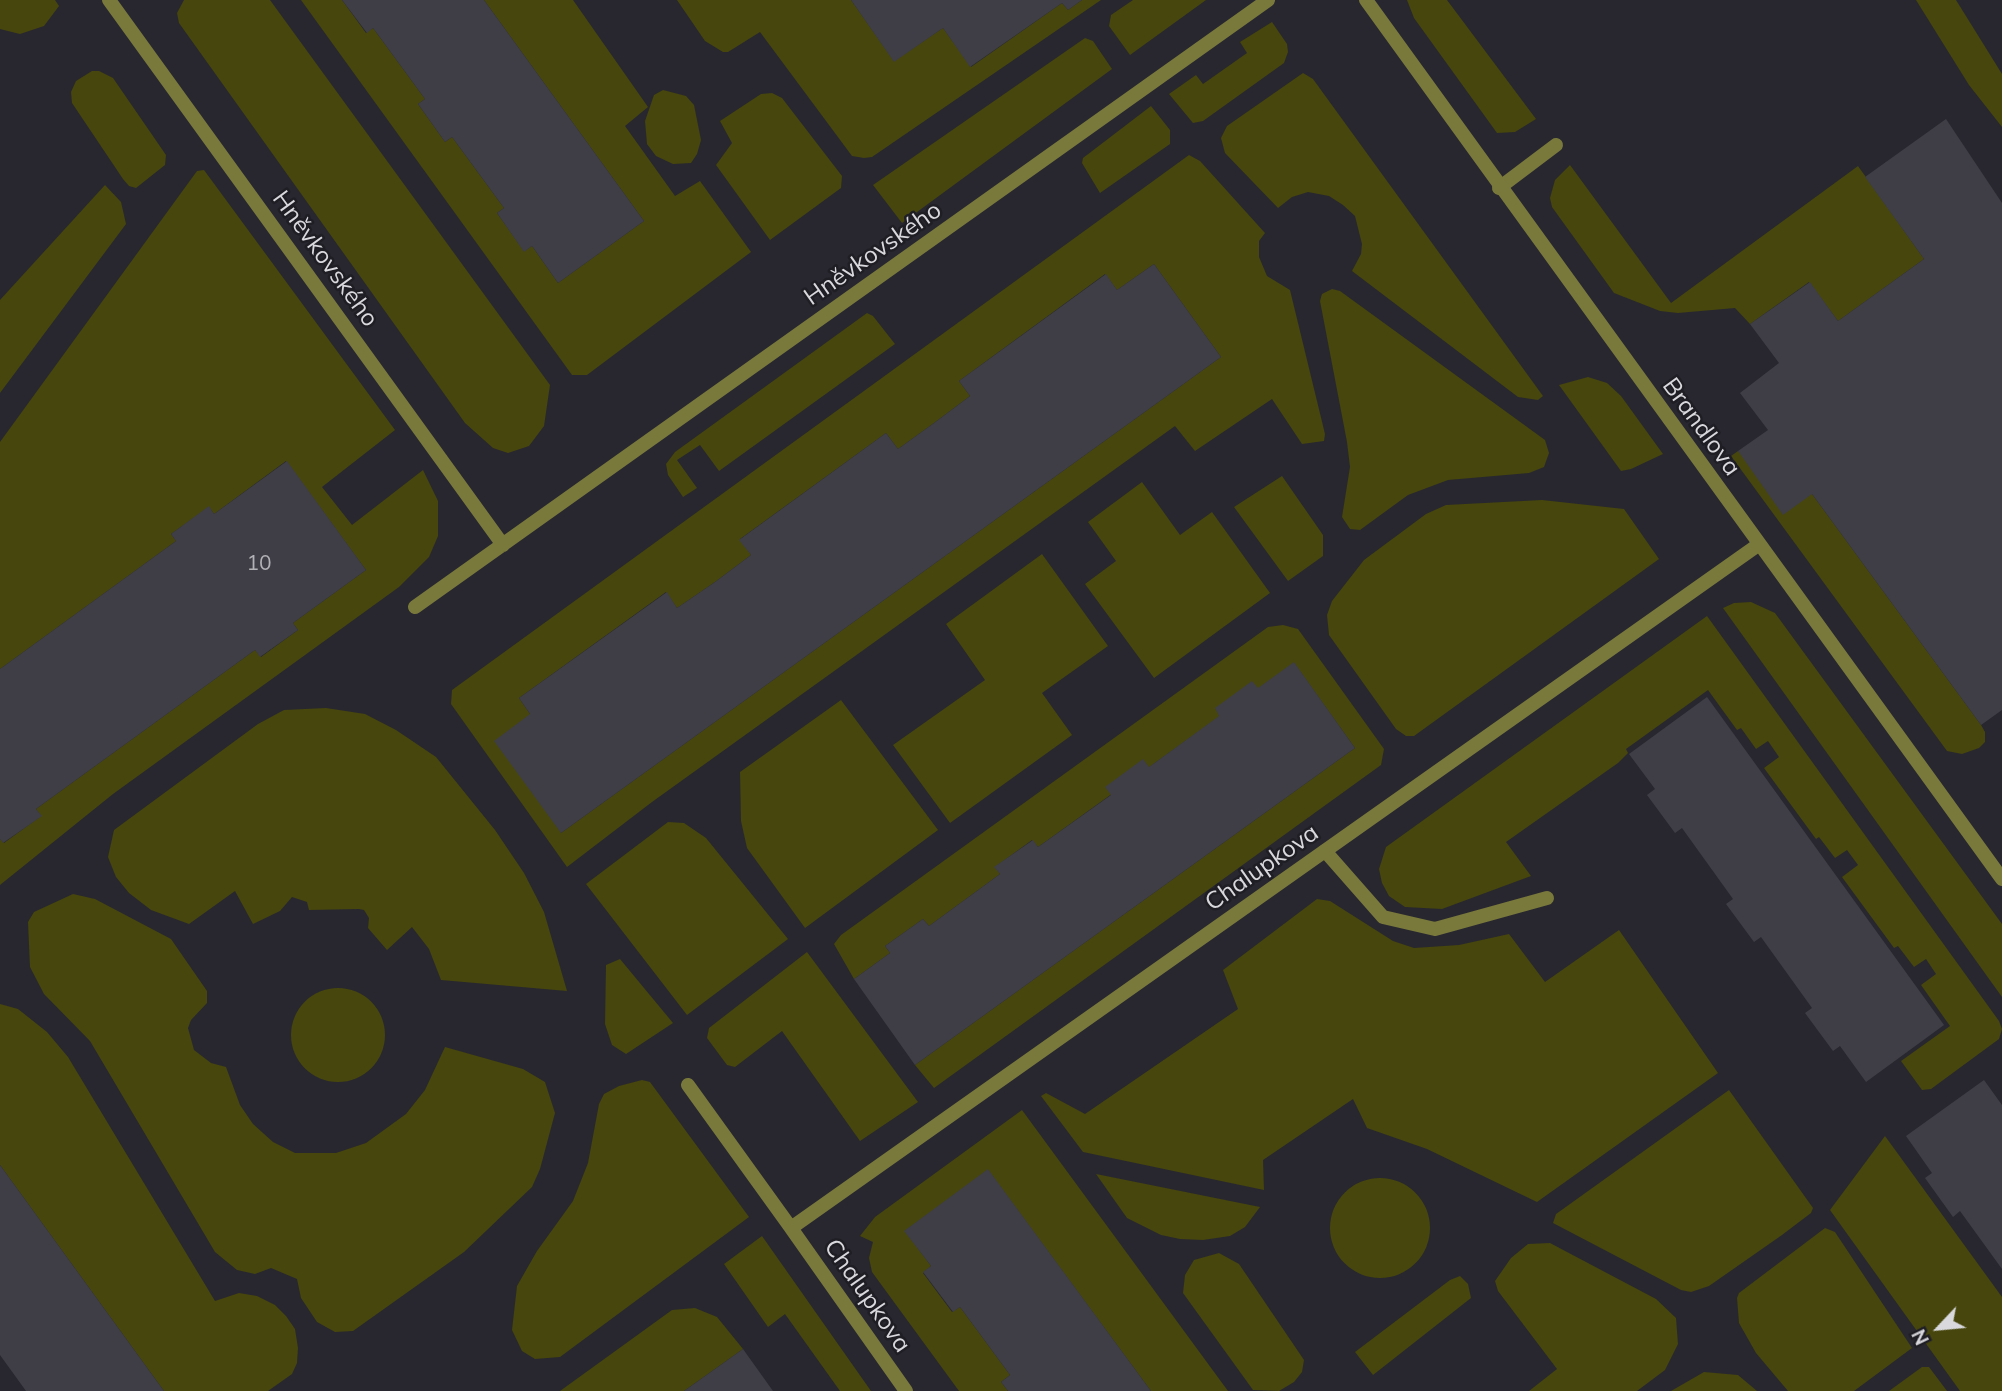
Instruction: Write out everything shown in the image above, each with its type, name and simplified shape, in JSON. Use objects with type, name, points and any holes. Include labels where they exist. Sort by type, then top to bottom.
[{"type":"street","name":"Hněvkovského","points":[[109,0],[503,545]]},
{"type":"street","name":"Hněvkovského","points":[[415,607],[1268,0]]},
{"type":"street","name":"Brandlova","points":[[1366,0],[1499,188],[2002,879]]},
{"type":"street","points":[[1499,188],[1556,145]]},
{"type":"street","name":"Chalupkova","points":[[791,1228],[1758,545]]},
{"type":"street","points":[[1325,851],[1383,917],[1435,929],[1546,898]]},
{"type":"street","name":"Chalupkova","points":[[688,1085],[906,1391]]},
{"type":"shaded area","points":[[0,0],[55,0],[59,6],[44,26],[20,34],[0,29]]},
{"type":"shaded area","points":[[184,0],[270,0],[550,385],[544,426],[529,446],[508,453],[493,448],[465,423],[179,23],[177,13]]},
{"type":"shaded area","points":[[301,0],[342,0],[366,33],[373,28],[425,99],[418,104],[445,142],[452,137],[504,208],[497,213],[524,251],[532,246],[558,283],[644,221],[484,0],[573,0],[648,107],[625,126],[675,196],[700,181],[751,252],[587,375],[572,375]]},
{"type":"shaded area","points":[[677,0],[851,0],[894,61],[943,28],[971,67],[1062,3],[1068,10],[1082,0],[1101,0],[872,157],[864,158],[852,156],[760,32],[728,52],[723,52],[705,41]]},
{"type":"shaded area","points":[[1133,0],[1206,0],[1130,55],[1109,26],[1111,15]]},
{"type":"shaded area","points":[[1407,0],[1447,0],[1536,119],[1515,132],[1497,133],[1414,18]]},
{"type":"shaded area","points":[[1916,0],[1956,0],[2002,74],[2002,127],[1969,85]]},
{"type":"shaded area","points":[[1272,22],[1287,44],[1288,52],[1284,63],[1203,121],[1193,123],[1169,94],[1196,75],[1203,84],[1247,53],[1240,42]]},
{"type":"shaded area","points":[[1085,38],[1093,41],[1112,69],[902,223],[873,185]]},
{"type":"shaded area","points":[[92,71],[99,71],[113,78],[166,155],[165,165],[136,188],[129,186],[123,179],[72,103],[71,92],[76,81]]},
{"type":"shaded area","points":[[1303,73],[1313,79],[1543,396],[1538,400],[1518,397],[1352,271],[1361,254],[1362,244],[1355,216],[1343,205],[1329,196],[1308,192],[1292,197],[1278,208],[1225,153],[1221,138],[1227,126]]},
{"type":"shaded area","points":[[663,90],[686,96],[694,105],[701,140],[691,163],[673,164],[656,156],[647,144],[645,121],[654,95]]},
{"type":"shaded area","points":[[772,93],[782,98],[842,176],[841,188],[770,240],[716,165],[732,143],[720,121],[761,94]]},
{"type":"shaded area","points":[[1151,106],[1170,130],[1170,144],[1100,193],[1082,163],[1083,158]]},
{"type":"shaded area","points":[[1189,155],[1200,161],[1265,233],[1259,241],[1259,257],[1267,276],[1290,290],[1325,434],[1324,441],[1302,444],[1272,399],[1195,451],[1175,426],[652,802],[567,867],[451,704],[452,690]],"holes":[[[1154,264],[1221,357],[561,833],[530,714],[519,698],[666,592],[677,608],[715,582],[751,555],[740,539],[886,433],[898,449],[934,423],[970,396],[959,381],[1105,274],[1117,290]]]},
{"type":"shaded area","points":[[1570,165],[1671,303],[1858,166],[1924,259],[1838,321],[1809,282],[1750,324],[1735,308],[1678,313],[1660,311],[1614,293],[1552,207],[1550,198],[1555,180]]},
{"type":"shaded area","points":[[204,170],[395,430],[322,487],[352,525],[423,470],[438,501],[438,536],[429,557],[399,587],[113,794],[0,885],[0,839],[4,843],[41,816],[36,809],[255,650],[261,657],[298,630],[293,623],[366,570],[286,461],[214,514],[209,507],[171,534],[176,541],[0,669],[0,442],[197,171]]},
{"type":"shaded area","points":[[105,185],[121,202],[126,224],[0,393],[0,300]]},
{"type":"shaded area","points":[[1332,289],[1340,291],[1545,440],[1549,453],[1544,467],[1529,473],[1448,480],[1408,495],[1360,530],[1350,529],[1342,517],[1350,467],[1347,442],[1320,301],[1322,294]]},
{"type":"shaded area","points":[[867,313],[873,316],[895,344],[719,471],[700,445],[677,460],[697,488],[683,497],[668,475],[666,464],[675,452]]},
{"type":"shaded area","points":[[1588,377],[1607,383],[1621,396],[1663,454],[1621,471],[1559,385]]},
{"type":"shaded area","points":[[1738,451],[1812,494],[1981,725],[1985,732],[1985,742],[1979,748],[1962,754],[1947,751],[1731,456]]},
{"type":"shaded area","points":[[1282,476],[1323,535],[1323,556],[1288,581],[1234,507]]},
{"type":"shaded area","points":[[1142,482],[1180,535],[1212,512],[1270,593],[1154,678],[1085,584],[1116,561],[1088,522]]},
{"type":"shaded area","points":[[1542,500],[1624,509],[1659,559],[1414,736],[1406,736],[1396,729],[1329,635],[1327,615],[1332,601],[1364,560],[1426,514],[1446,505]]},
{"type":"shaded area","points":[[1042,554],[1108,646],[1042,693],[1072,735],[950,823],[893,745],[985,680],[946,624]]},
{"type":"shaded area","points":[[1751,602],[1775,613],[2002,924],[2002,997],[1723,608],[1734,603]]},
{"type":"shaded area","points":[[1707,616],[1999,1021],[2002,1029],[1999,1039],[1931,1089],[1922,1090],[1901,1061],[1950,1026],[1921,985],[1936,974],[1926,959],[1914,967],[1898,946],[1894,948],[1842,877],[1858,865],[1847,850],[1835,858],[1819,837],[1816,839],[1764,768],[1779,757],[1768,741],[1756,749],[1741,728],[1737,730],[1708,690],[1626,749],[1628,753],[1618,763],[1506,842],[1531,876],[1442,909],[1405,907],[1389,896],[1382,883],[1379,869],[1386,847]]},
{"type":"shaded area","points":[[1283,625],[1298,629],[1384,749],[1381,765],[934,1088],[915,1065],[1355,748],[1294,663],[1038,847],[1032,840],[995,867],[1000,874],[929,926],[923,919],[885,946],[890,953],[854,979],[834,944],[841,935],[1268,627]]},
{"type":"shaded area","points":[[841,700],[938,830],[805,928],[747,848],[741,821],[740,772]]},
{"type":"shaded area","points":[[326,708],[365,714],[396,730],[436,757],[495,830],[524,873],[544,912],[567,991],[441,980],[429,949],[412,927],[387,950],[368,928],[369,918],[364,910],[309,910],[307,902],[292,897],[280,911],[253,924],[235,891],[189,924],[151,910],[129,893],[116,877],[108,857],[114,830],[258,724],[284,710]]},
{"type":"shaded area","points":[[668,822],[684,823],[706,838],[788,939],[687,1015],[586,884]]},
{"type":"shaded area","points":[[73,894],[95,899],[171,939],[207,991],[207,1003],[191,1020],[188,1028],[194,1050],[211,1063],[226,1067],[240,1105],[253,1124],[273,1142],[295,1153],[336,1153],[366,1143],[406,1114],[425,1090],[445,1047],[523,1069],[545,1082],[555,1113],[540,1169],[532,1187],[464,1252],[353,1331],[335,1332],[317,1322],[301,1298],[297,1279],[271,1268],[255,1274],[237,1270],[215,1252],[90,1041],[44,994],[30,967],[28,922],[34,912]]},
{"type":"shaded area","points":[[1317,899],[1330,901],[1393,941],[1414,948],[1459,945],[1509,934],[1545,982],[1619,930],[1718,1073],[1537,1202],[1427,1149],[1367,1128],[1353,1099],[1263,1160],[1264,1190],[1083,1152],[1041,1096],[1046,1093],[1085,1114],[1238,1009],[1223,970]]},
{"type":"shaded area","points":[[807,952],[918,1102],[860,1141],[782,1031],[735,1067],[727,1065],[707,1038],[709,1028]]},
{"type":"shaded area","points":[[620,959],[673,1023],[626,1054],[612,1045],[605,1024],[606,965]]},
{"type":"shaded area","points":[[338,988],[356,992],[371,1002],[381,1017],[385,1035],[381,1053],[371,1068],[356,1078],[338,1082],[320,1078],[305,1068],[295,1053],[291,1035],[295,1017],[305,1002],[320,992]]},
{"type":"shaded area","points":[[0,1004],[18,1009],[47,1032],[68,1057],[215,1301],[239,1293],[257,1296],[275,1305],[286,1316],[295,1329],[298,1348],[297,1363],[292,1374],[268,1391],[164,1391],[0,1165]]},
{"type":"shaded area","points":[[642,1080],[650,1082],[749,1217],[560,1357],[535,1359],[522,1351],[512,1330],[517,1286],[537,1251],[573,1201],[588,1163],[599,1104],[604,1094],[619,1086]]},
{"type":"shaded area","points":[[1729,1090],[1813,1208],[1811,1213],[1782,1235],[1709,1286],[1691,1292],[1681,1290],[1553,1223],[1556,1214]]},
{"type":"shaded area","points":[[1022,1110],[1228,1391],[1151,1391],[988,1170],[905,1231],[931,1266],[923,1273],[952,1312],[960,1307],[1010,1375],[1001,1382],[1008,1391],[959,1391],[872,1272],[869,1258],[873,1242],[860,1236],[875,1217]]},
{"type":"shaded area","points":[[1885,1136],[2002,1297],[2002,1391],[1960,1391],[1830,1210]]},
{"type":"shaded area","points":[[1096,1174],[1260,1207],[1245,1227],[1230,1236],[1203,1240],[1180,1239],[1161,1235],[1127,1218]]},
{"type":"shaded area","points":[[1380,1178],[1399,1182],[1416,1192],[1426,1209],[1430,1228],[1426,1247],[1416,1264],[1399,1274],[1380,1278],[1361,1274],[1344,1264],[1334,1247],[1330,1228],[1334,1209],[1344,1192],[1361,1182]]},
{"type":"shaded area","points":[[1825,1228],[1835,1232],[1912,1348],[1854,1391],[1788,1391],[1756,1353],[1739,1323],[1737,1298],[1739,1293]]},
{"type":"shaded area","points":[[762,1236],[871,1391],[840,1391],[785,1314],[768,1327],[724,1264]]},
{"type":"shaded area","points":[[1550,1243],[1656,1299],[1676,1318],[1678,1344],[1665,1370],[1637,1391],[1529,1391],[1557,1369],[1498,1291],[1495,1281],[1511,1258],[1528,1244]]},
{"type":"shaded area","points":[[1219,1253],[1239,1264],[1304,1360],[1302,1372],[1294,1382],[1279,1391],[1253,1390],[1183,1293],[1185,1275],[1194,1260]]},
{"type":"shaded area","points":[[1460,1276],[1468,1284],[1471,1298],[1373,1375],[1355,1352],[1450,1280]]},
{"type":"shaded area","points":[[695,1308],[717,1317],[743,1349],[684,1391],[560,1391],[672,1310]]},
{"type":"shaded area","points":[[1922,1367],[1929,1367],[1947,1391],[1889,1391]]},
{"type":"shaded area","points":[[1704,1372],[1738,1375],[1757,1391],[1671,1391]]},
{"type":"building","points":[[342,0],[484,0],[644,221],[558,283],[532,246],[524,252],[497,213],[504,208],[452,137],[445,142],[418,104],[425,99],[373,28],[367,33]]},
{"type":"building","points":[[851,0],[1082,0],[1068,10],[1062,3],[970,67],[943,28],[894,62]]},
{"type":"building","points":[[1946,119],[2002,203],[2002,710],[1981,725],[1812,494],[1783,515],[1738,451],[1768,430],[1740,393],[1779,363],[1750,324],[1810,282],[1838,321],[1924,259],[1865,177]]},
{"type":"building","points":[[1154,264],[1221,357],[561,833],[494,741],[530,714],[519,698],[667,592],[677,608],[715,582],[751,555],[739,540],[886,433],[898,449],[934,423],[970,396],[959,381],[1106,274],[1117,290]]},
{"type":"building","points":[[287,461],[366,570],[293,623],[298,630],[260,657],[255,650],[36,809],[42,816],[3,843],[0,839],[0,669],[176,541],[171,534],[209,506],[214,514]]},
{"type":"building","points":[[1294,662],[1355,748],[915,1065],[854,979],[890,953],[885,946],[923,919],[929,926],[1000,874],[994,867],[1033,840],[1038,847],[1111,795],[1105,787],[1143,759],[1149,767],[1219,716],[1215,708],[1252,681],[1258,688]]},
{"type":"building","points":[[1707,697],[1944,1025],[1866,1082],[1840,1046],[1833,1051],[1805,1013],[1812,1008],[1761,937],[1754,942],[1726,904],[1733,899],[1682,828],[1675,833],[1647,795],[1655,789],[1629,754]]},
{"type":"building","points":[[1984,1080],[2002,1105],[2002,1269],[1960,1211],[1953,1217],[1925,1178],[1932,1173],[1906,1136]]},
{"type":"building","points":[[0,1165],[164,1391],[26,1391],[0,1355]]},
{"type":"building","points":[[988,1169],[1151,1391],[1008,1391],[1001,1382],[1010,1375],[960,1307],[953,1312],[923,1272],[931,1266],[904,1231]]},
{"type":"building","points":[[743,1349],[773,1391],[684,1391]]}]
